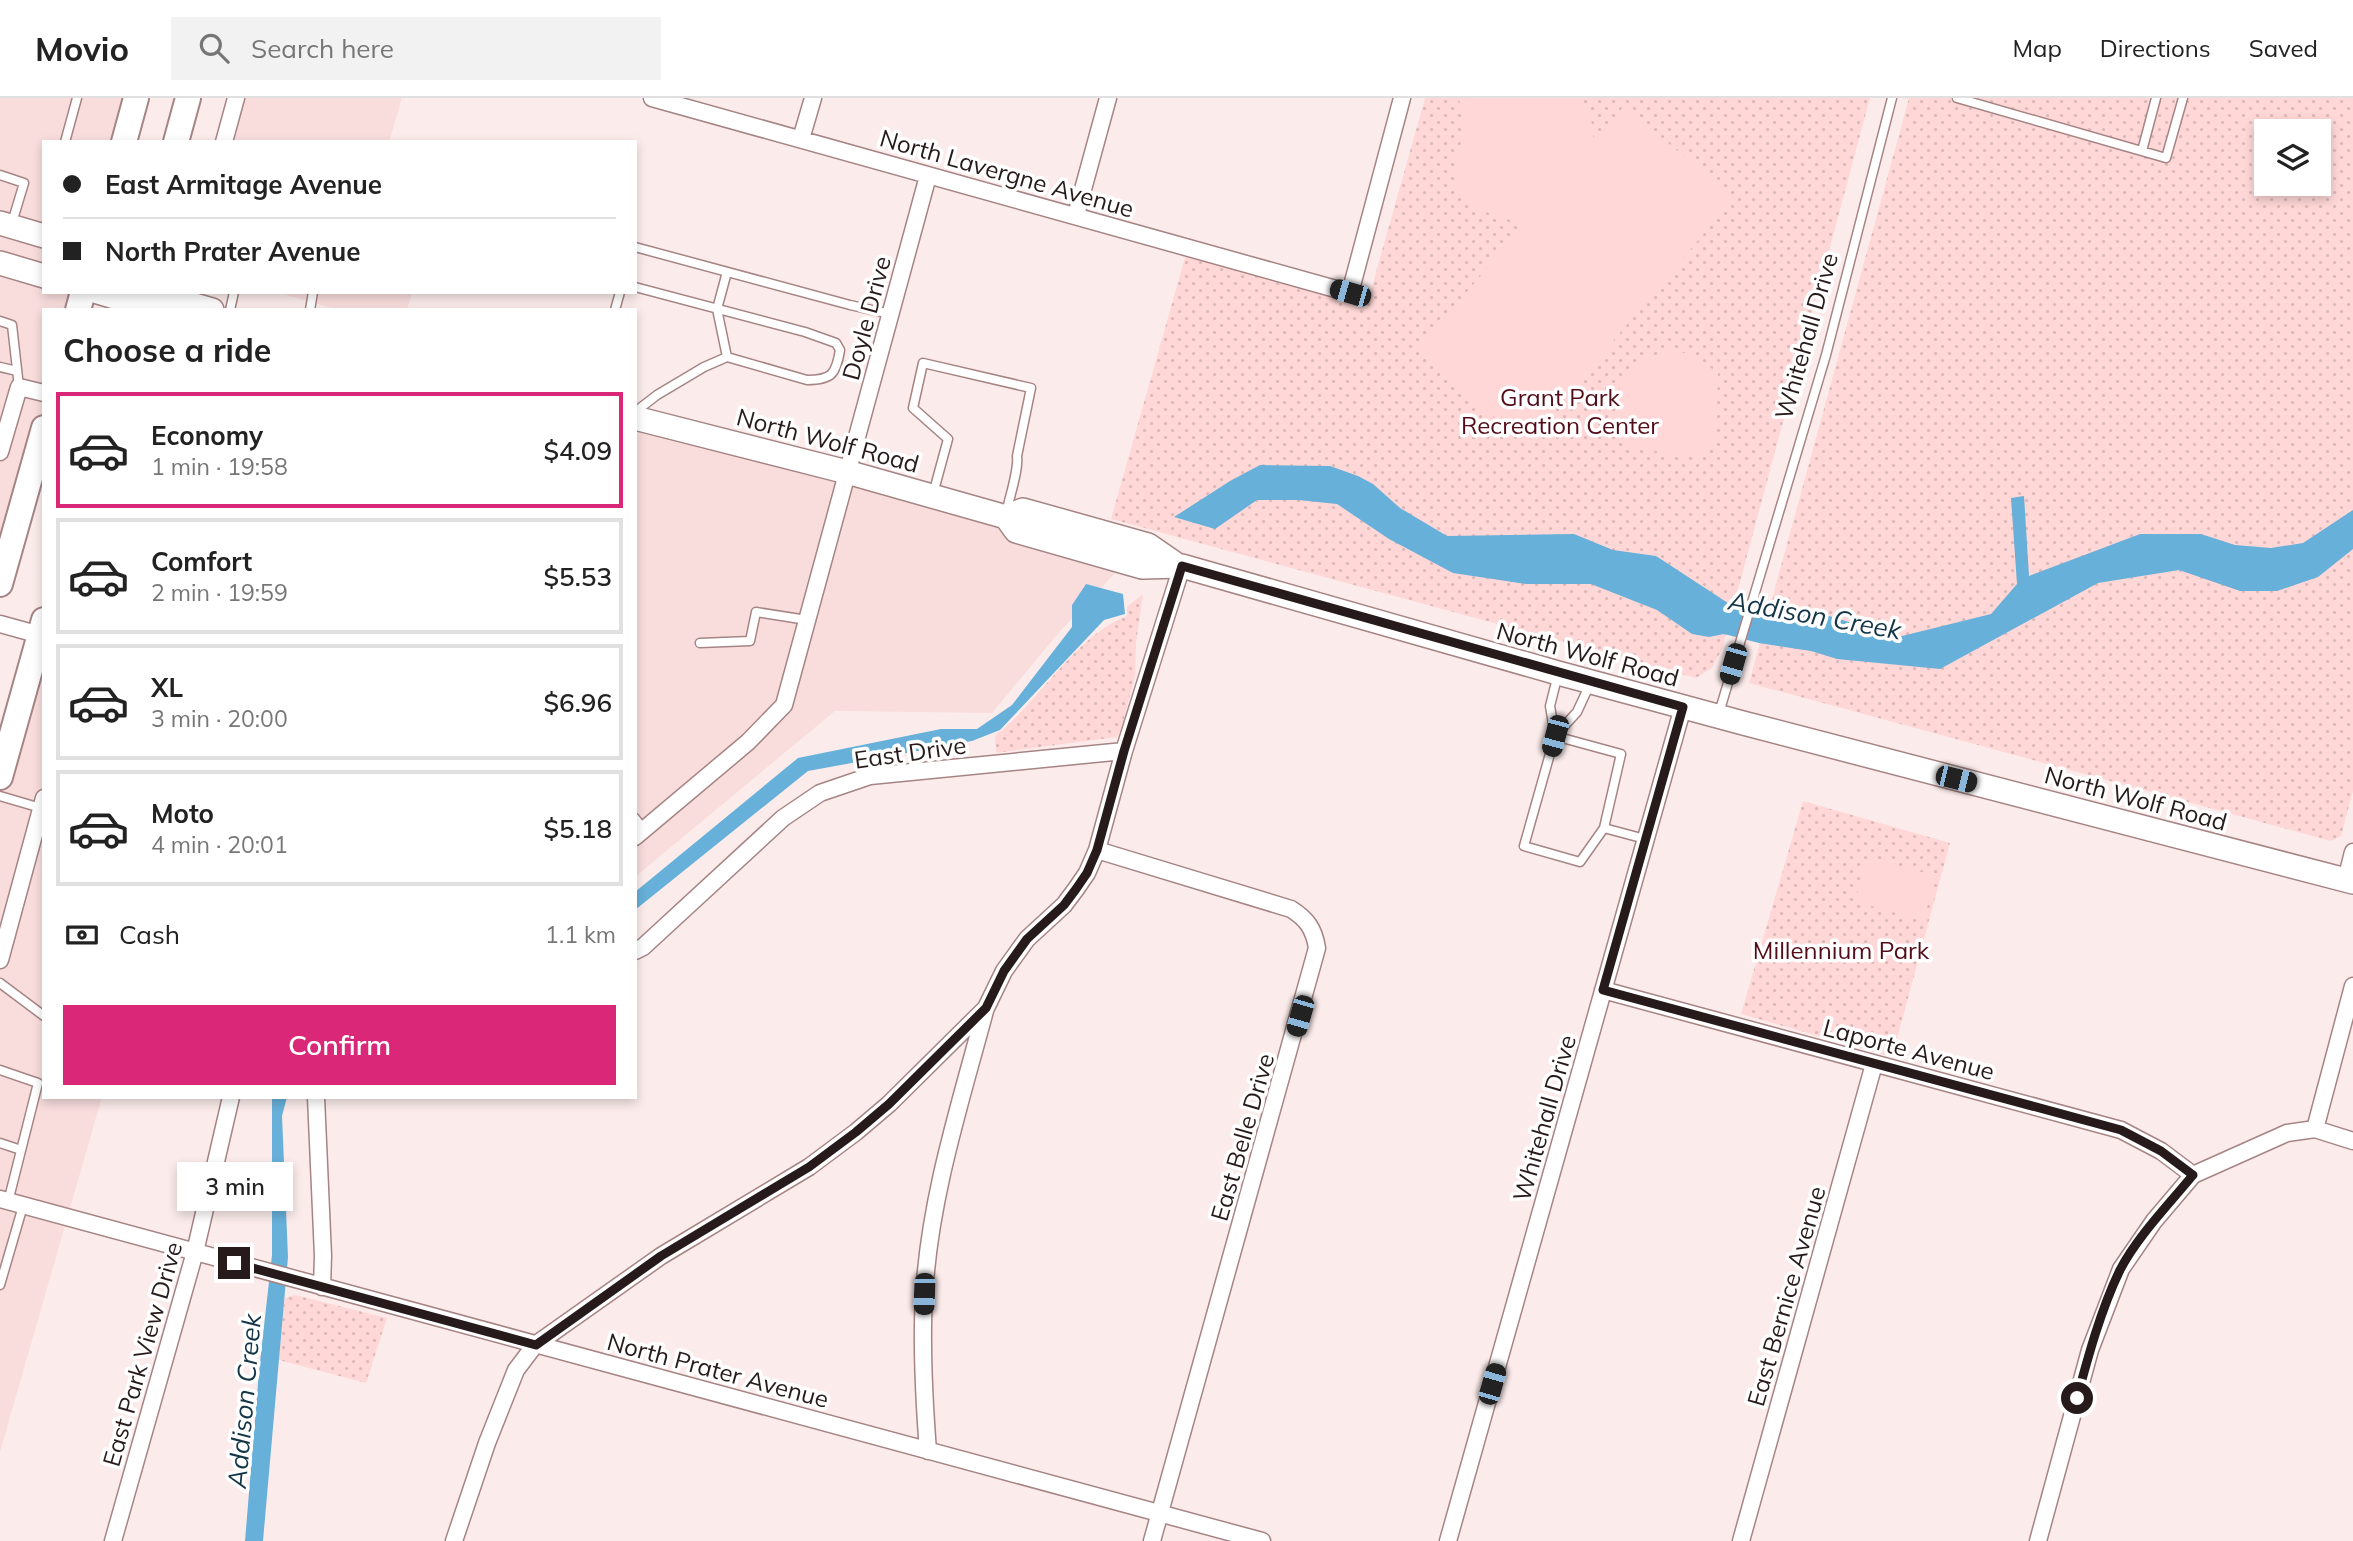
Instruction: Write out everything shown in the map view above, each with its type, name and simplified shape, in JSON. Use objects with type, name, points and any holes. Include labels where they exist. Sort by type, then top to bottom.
[{"type":"main road","points":[[125,140],[136,98]]},
{"type":"main road","points":[[177,140],[188,98]]},
{"type":"main road","points":[[6,225],[42,235]]},
{"type":"main road","points":[[0,262],[42,275]]},
{"type":"main road","points":[[106,294],[132,301],[176,297],[206,308]]},
{"type":"main road","name":"North Wolf Road","points":[[637,416],[1006,517],[1016,531],[1122,561],[1142,566],[1180,565],[1683,707],[2349,881]]},
{"type":"main road","points":[[0,584],[42,435]]},
{"type":"main road","points":[[0,777],[42,627]]},
{"type":"street","points":[[225,140],[236,98]]},
{"type":"street","name":"North Lavergne Avenue","points":[[652,98],[1350,293],[1402,98]]},
{"type":"street","points":[[801,139],[813,98]]},
{"type":"street","points":[[1076,215],[1108,98]]},
{"type":"street","name":"Doyle Drive","points":[[638,828],[748,742],[784,705],[928,176]]},
{"type":"street","points":[[0,452],[18,379],[42,392]]},
{"type":"street","points":[[928,1451],[922,1352],[924,1294],[934,1216],[986,1008],[1004,971],[1027,939],[1064,905],[1087,873],[1097,850],[1180,565]]},
{"type":"street","points":[[0,624],[42,627]]},
{"type":"street","name":"Whitehall Drive","points":[[1448,1541],[1683,707]]},
{"type":"street","name":"East Drive","points":[[637,950],[653,938],[783,818],[820,793],[870,776],[1124,751]]},
{"type":"street","points":[[0,960],[38,843],[42,803]]},
{"type":"street","name":"East Belle Drive","points":[[1097,850],[1290,909],[1305,918],[1314,932],[1317,948],[1152,1541]]},
{"type":"street","points":[[2349,881],[2353,852]]},
{"type":"street","points":[[2315,1129],[2353,986]]},
{"type":"street","name":"Laporte Avenue","points":[[1603,990],[2121,1130],[2161,1151],[2193,1175]]},
{"type":"street","points":[[454,1541],[487,1443],[516,1370],[536,1345],[661,1256],[819,1160],[889,1104],[986,1008]]},
{"type":"street","name":"East Bernice Avenue","points":[[1741,1541],[1874,1064]]},
{"type":"street","name":"East Park View Drive","points":[[113,1541],[195,1252],[231,1099]]},
{"type":"street","points":[[316,1099],[322,1287]]},
{"type":"street","points":[[2038,1541],[2090,1350],[2121,1269],[2154,1221],[2193,1175],[2287,1133],[2315,1129],[2353,1141]]},
{"type":"street","name":"North Prater Avenue","points":[[10,1202],[1262,1541]]},
{"type":"lane","points":[[66,140],[77,98]]},
{"type":"lane","name":"Whitehall Drive","points":[[1718,716],[1826,355],[1892,98]]},
{"type":"lane","points":[[1957,98],[2166,158],[2183,98]]},
{"type":"lane","points":[[2142,151],[2156,98]]},
{"type":"lane","points":[[0,175],[24,183],[6,225]]},
{"type":"lane","points":[[637,248],[890,314]]},
{"type":"lane","points":[[727,272],[717,309],[727,357]]},
{"type":"lane","points":[[637,288],[805,332],[836,343],[840,350],[832,375],[819,380],[807,380],[727,357],[704,367],[666,390],[637,413]]},
{"type":"lane","points":[[0,321],[12,325],[18,379]]},
{"type":"lane","points":[[933,496],[948,439],[913,408],[923,363],[1031,388],[1006,517]]},
{"type":"lane","points":[[0,367],[18,379]]},
{"type":"lane","points":[[700,643],[750,641],[756,612],[807,620]]},
{"type":"lane","points":[[1555,736],[1621,754],[1604,828],[1580,862],[1524,846],[1555,736],[1550,706],[1558,673]]},
{"type":"lane","points":[[1555,736],[1577,712],[1592,681]]},
{"type":"lane","points":[[0,796],[42,803]]},
{"type":"lane","points":[[1604,828],[1645,839]]},
{"type":"lane","points":[[0,983],[42,1014]]},
{"type":"lane","points":[[0,1070],[38,1083],[10,1202],[0,1285]]},
{"type":"lane","points":[[0,1143],[21,1150]]},
{"type":"shaded area","points":[[0,98],[137,98],[126,140],[42,140],[42,294],[82,294],[79,308],[42,308],[42,435],[0,584]]},
{"type":"shaded area","points":[[236,98],[402,98],[390,140],[225,140]]},
{"type":"shaded area","points":[[284,294],[411,294],[408,308],[331,308]]},
{"type":"shaded area","points":[[637,419],[1134,553],[1061,630],[992,713],[835,711],[637,875]]},
{"type":"shaded area","points":[[42,627],[42,1099],[101,1099],[0,1452],[0,777]]},
{"type":"green space","name":"Grant Park Recreation Center","points":[[1425,98],[1870,98],[1722,649],[1712,668],[1696,678],[1111,519],[1186,254],[1366,308]]},
{"type":"green space","points":[[1460,98],[1579,98],[1590,111],[1594,141],[1624,106],[1734,198],[1526,444],[1417,351],[1527,221],[1519,223],[1471,207],[1453,188],[1466,112],[1459,101]]},
{"type":"green space","points":[[1909,98],[2353,98],[2353,791],[2341,836],[2331,841],[1749,683]]},
{"type":"green space","points":[[1667,351],[1691,354],[1718,373],[1716,439],[1694,457],[1630,447],[1615,418],[1620,386],[1637,361]]},
{"type":"green space","points":[[1143,594],[1136,643],[1135,676],[1117,737],[996,753],[995,736],[1027,706],[1074,653],[1108,625],[1127,616],[1127,607]]},
{"type":"green space","name":"Millennium Park","points":[[1803,801],[1950,843],[1892,1057],[1741,1014]]},
{"type":"green space","points":[[1868,857],[1936,876],[1923,921],[1855,901]]},
{"type":"green space","points":[[295,1295],[387,1318],[366,1383],[275,1359],[285,1298]]},
{"type":"water","points":[[1260,465],[1330,466],[1358,476],[1373,484],[1400,508],[1447,536],[1574,534],[1613,550],[1656,556],[1728,603],[1773,620],[1796,613],[1826,615],[1898,637],[1991,614],[2017,584],[2011,498],[2024,496],[2029,576],[2140,534],[2201,534],[2235,545],[2271,548],[2303,543],[2353,510],[2353,549],[2318,577],[2277,591],[2240,591],[2179,570],[2098,583],[1940,669],[1837,659],[1811,651],[1759,643],[1724,634],[1709,637],[1692,634],[1657,610],[1591,584],[1526,584],[1453,573],[1389,539],[1337,504],[1257,500],[1215,529],[1174,517]]},
{"type":"water","points":[[1086,584],[1123,594],[1125,614],[1104,620],[1000,730],[972,741],[808,771],[637,908],[637,890],[798,758],[941,729],[977,729],[1012,705],[1072,627],[1072,605]]},
{"type":"water","points":[[272,1099],[286,1099],[282,1116],[288,1257],[263,1541],[245,1541],[259,1371],[272,1255]]},
{"type":"waterway","name":"Addison Creek","points":[[273,1165],[273,1207]]},
{"type":"route","points":[[234,1263],[536,1345],[661,1256],[809,1167],[889,1104],[986,1008],[1004,971],[1027,939],[1064,905],[1087,873],[1097,850],[1124,751],[1182,566],[1683,707],[1603,990],[2121,1130],[2161,1151],[2193,1175],[2154,1221],[2121,1269],[2090,1350],[2077,1398]]}]
